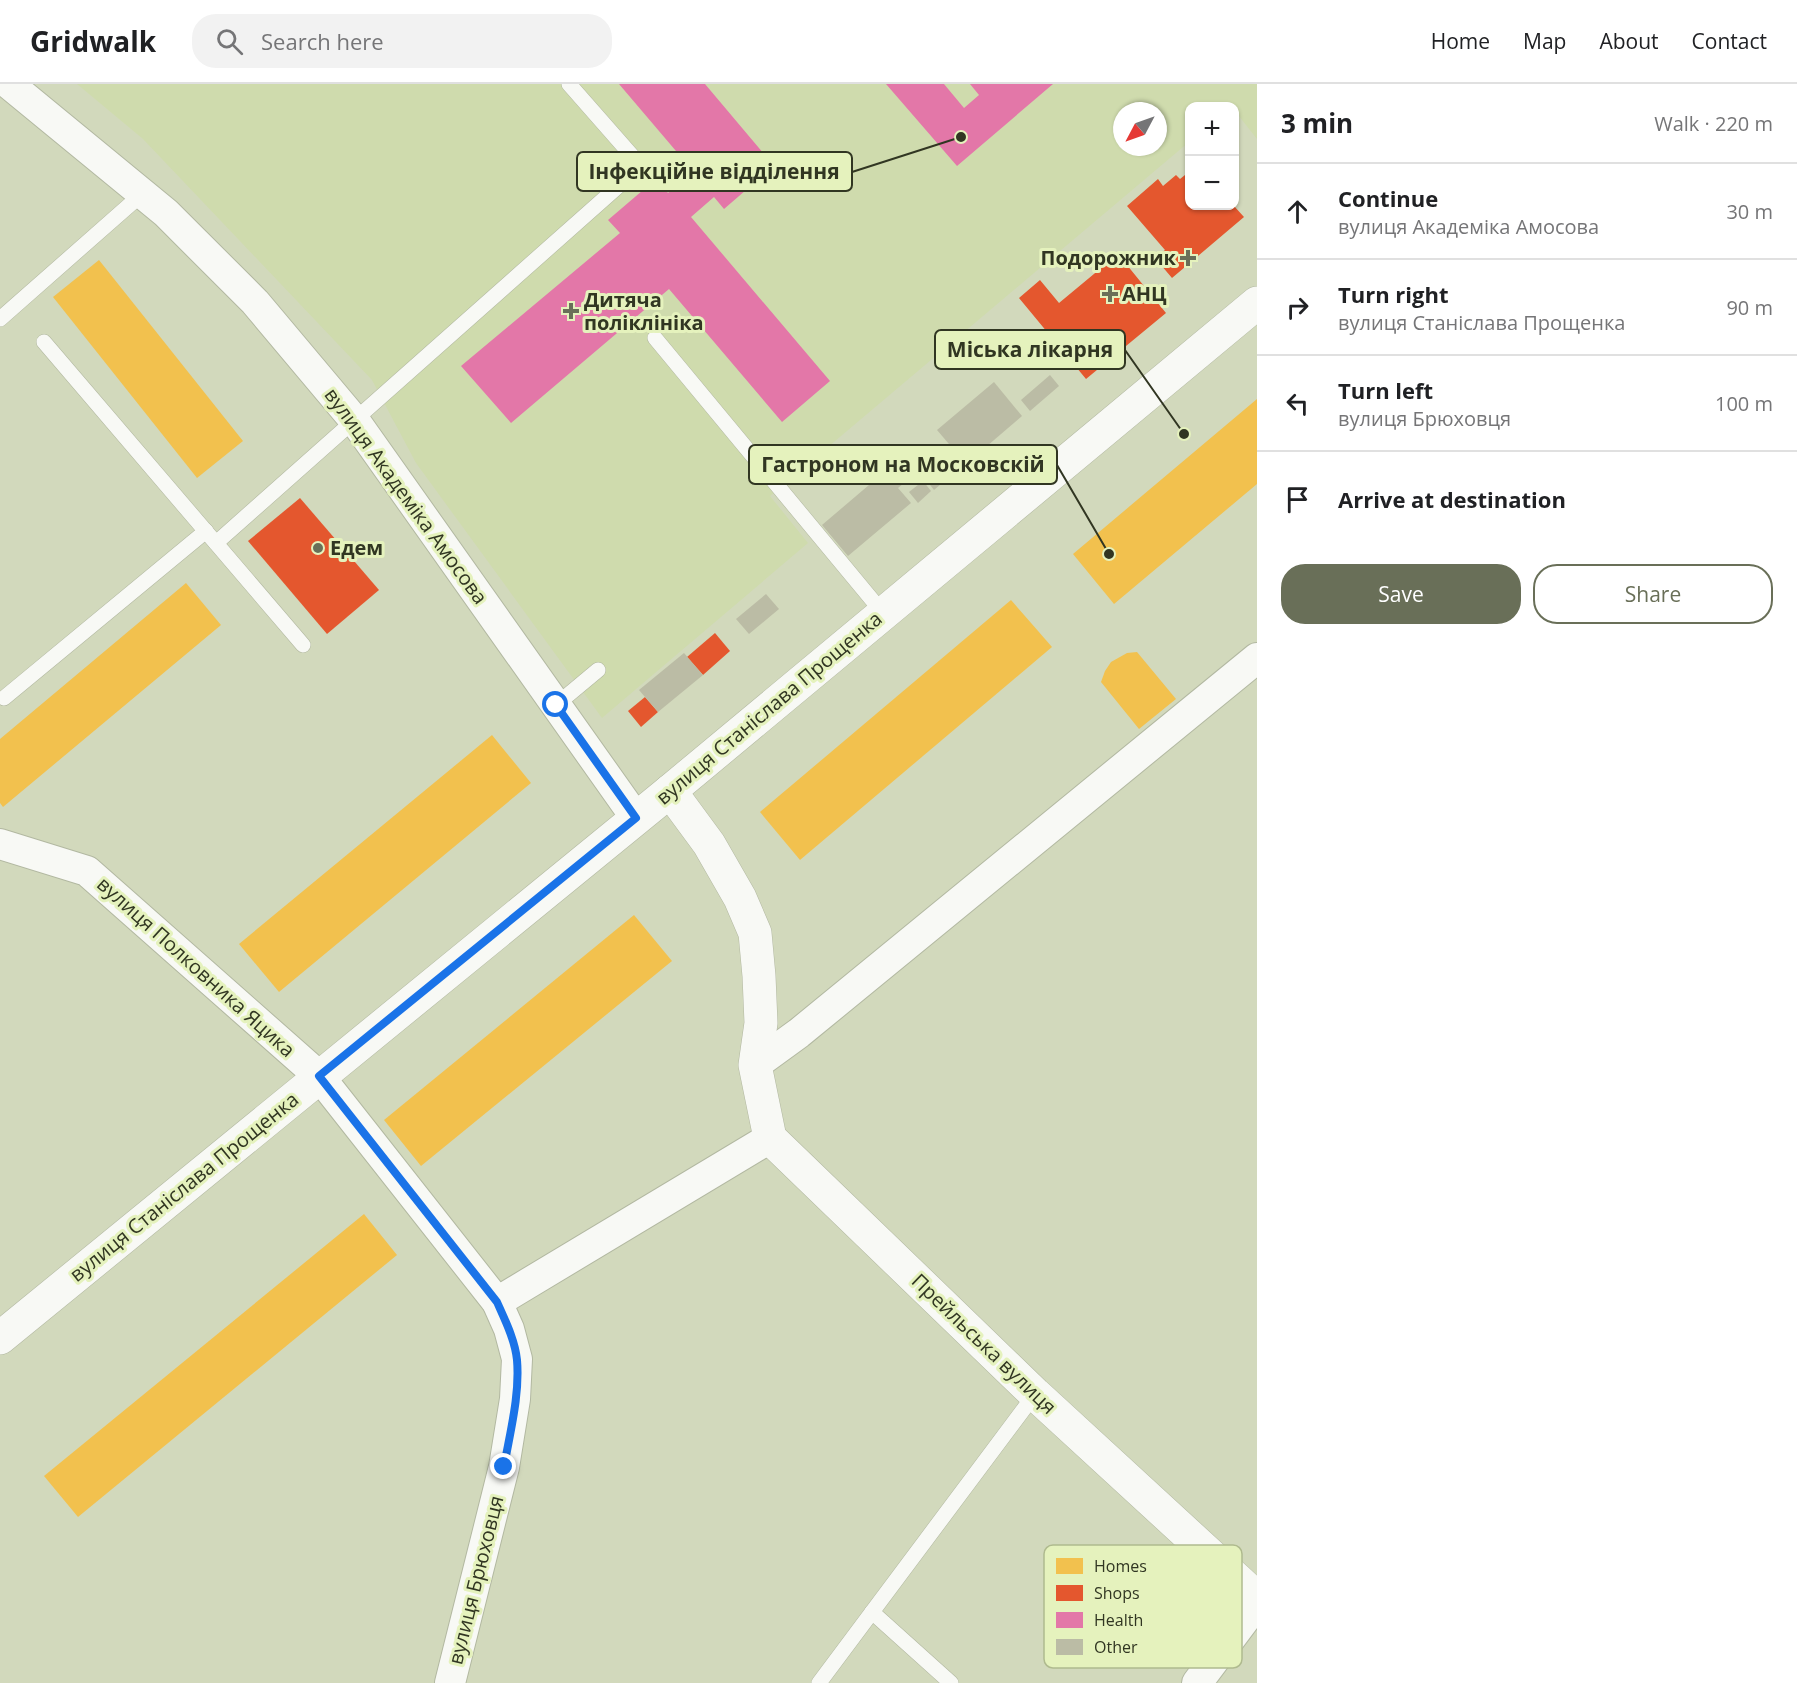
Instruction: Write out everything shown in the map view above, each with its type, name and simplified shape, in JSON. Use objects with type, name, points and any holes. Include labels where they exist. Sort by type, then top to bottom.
[{"type":"main road","name":"вулиця Станіслава Прощенка","points":[[0,1338],[670,791],[1257,303]]},
{"type":"main road","points":[[670,791],[709,844],[740,898],[754,933],[761,1023],[755,1065],[770,1138]]},
{"type":"main road","name":"Прейльська вулиця","points":[[770,1138],[1035,1394],[1199,1545]]},
{"type":"main road","name":"Прейльська вулиця","points":[[1242,1584],[1257,1598]]},
{"type":"street","name":"вулиця Академіка Амосова","points":[[9,84],[166,213],[255,302],[355,421],[636,818]]},
{"type":"street","points":[[755,1065],[799,1033],[1257,658]]},
{"type":"street","name":"вулиця Полковника Яцика","points":[[0,844],[87,871],[319,1076]]},
{"type":"street","name":"вулиця Брюховця","points":[[319,1076],[497,1302],[509,1329],[517,1359],[515,1399],[504,1467],[450,1683]]},
{"type":"street","points":[[497,1302],[770,1138]]},
{"type":"street","points":[[1242,1624],[1257,1604]]},
{"type":"street","points":[[1197,1683],[1208,1668]]},
{"type":"lane","points":[[4,698],[211,537],[355,421],[640,166],[569,84]]},
{"type":"lane","points":[[0,319],[142,194]]},
{"type":"lane","points":[[655,338],[884,613]]},
{"type":"lane","points":[[44,342],[303,645]]},
{"type":"lane","points":[[556,705],[598,670]]},
{"type":"lane","points":[[819,1683],[1035,1394]]},
{"type":"lane","points":[[872,1612],[951,1683]]},
{"type":"shaded area","points":[[77,84],[1257,84],[1257,139],[1239,116],[1239,102],[1185,102],[1185,145],[770,496],[808,543],[602,718],[416,463],[372,380],[143,139]]},
{"type":"building: Homes","points":[[99,260],[243,441],[197,478],[53,297]]},
{"type":"building: Homes","points":[[1257,399],[1257,484],[1114,604],[1073,554]]},
{"type":"building: Homes","points":[[186,583],[221,625],[3,807],[0,803],[0,739]]},
{"type":"building: Homes","points":[[1011,600],[1052,647],[800,860],[760,812]]},
{"type":"building: Homes","points":[[1137,652],[1176,699],[1139,729],[1101,682],[1111,662],[1127,653]]},
{"type":"building: Homes","points":[[492,735],[531,783],[279,992],[239,944]]},
{"type":"building: Homes","points":[[634,915],[672,961],[421,1166],[384,1120]]},
{"type":"building: Homes","points":[[364,1214],[397,1255],[78,1517],[44,1476]]},
{"type":"building: Shops","points":[[1176,175],[1180,179],[1185,175],[1185,210],[1238,210],[1244,217],[1172,278],[1155,258],[1165,250],[1127,206],[1158,179],[1163,186]]},
{"type":"building: Shops","points":[[1118,254],[1166,313],[1086,379],[1019,298],[1040,280],[1059,303]]},
{"type":"building: Shops","points":[[300,498],[379,590],[327,634],[248,541]]},
{"type":"building: Shops","points":[[715,633],[730,651],[703,675],[687,657]]},
{"type":"building: Shops","points":[[645,697],[658,712],[641,727],[628,711]]},
{"type":"building: Health","points":[[619,84],[705,84],[774,166],[724,209],[714,197],[691,217],[830,381],[782,422],[669,289],[511,423],[461,366],[620,233],[608,220],[656,179],[668,193],[693,171]]},
{"type":"building: Health","points":[[886,84],[944,84],[964,108],[979,95],[970,84],[1053,84],[957,166]]},
{"type":"building: Other","points":[[1050,375],[1059,386],[1030,411],[1021,400]]},
{"type":"building: Other","points":[[994,382],[1022,416],[966,464],[937,430]]},
{"type":"building: Other","points":[[933,460],[948,478],[934,490],[920,472]]},
{"type":"building: Other","points":[[896,462],[910,478],[898,488],[911,503],[848,556],[822,525]]},
{"type":"building: Other","points":[[923,481],[931,491],[918,503],[909,492]]},
{"type":"building: Other","points":[[766,594],[779,609],[749,634],[736,619]]},
{"type":"building: Other","points":[[684,653],[703,675],[658,712],[639,690]]},
{"type":"place","name":"Інфекційне відділення","points":[[961,137]]},
{"type":"place","name":"Подорожник","points":[[1188,258]]},
{"type":"place","name":"АНЦ","points":[[1110,294]]},
{"type":"place","name":"Дитяча поліклініка","points":[[571,311]]},
{"type":"place","name":"Міська лікарня","points":[[1184,434]]},
{"type":"place","name":"Едем","points":[[318,548]]},
{"type":"place","name":"Гастроном на Московскій","points":[[1109,554]]},
{"type":"route","points":[[504,1467],[515,1399],[517,1359],[509,1329],[497,1302],[319,1076],[636,818],[556,705]]}]
